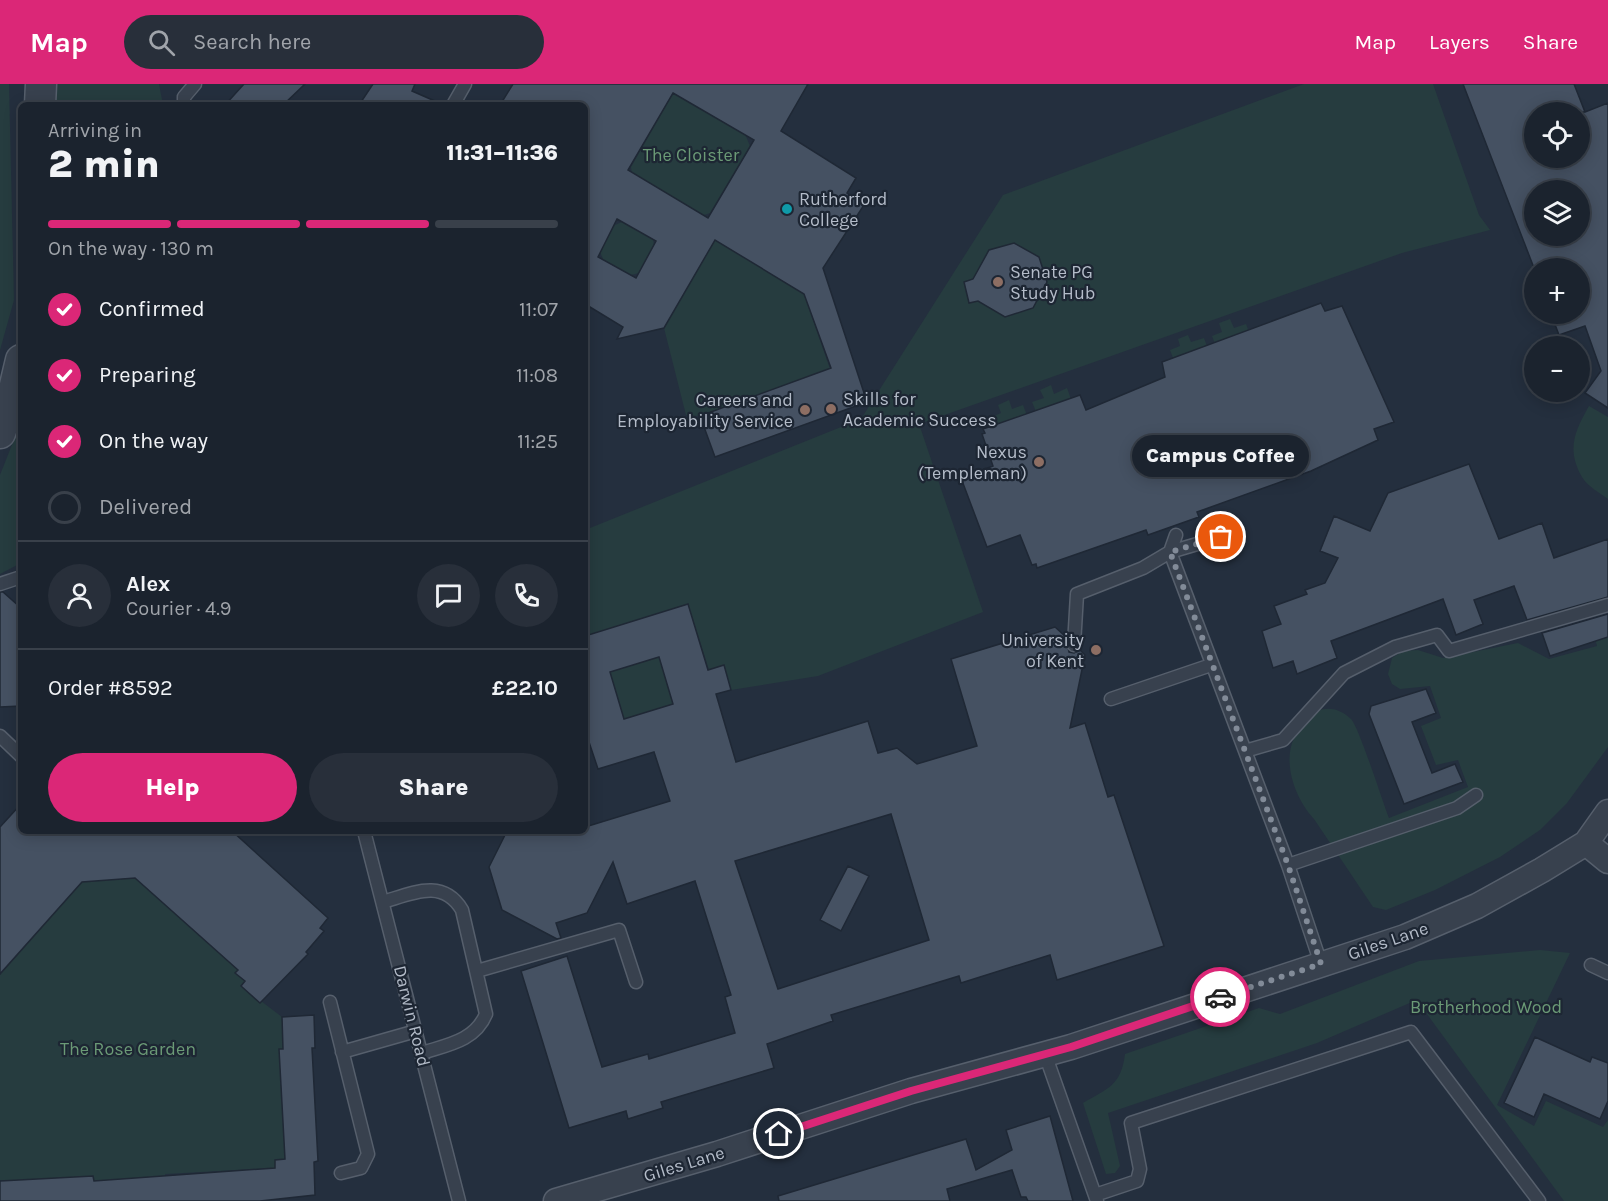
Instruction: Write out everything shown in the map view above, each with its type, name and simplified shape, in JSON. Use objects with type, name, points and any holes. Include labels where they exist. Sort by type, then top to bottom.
[{"type":"street","points":[[40,102],[41,84]]},
{"type":"street","points":[[0,433],[18,373]]},
{"type":"street","name":"Giles Lane","points":[[556,1201],[583,1198],[921,1088],[1045,1054],[1405,938],[1454,917],[1542,870],[1586,843],[1608,812]]},
{"type":"street","points":[[1586,843],[1608,861]]},
{"type":"lane","points":[[184,102],[184,97],[195,84]]},
{"type":"lane","points":[[455,102],[465,84]]},
{"type":"lane","points":[[1176,535],[1170,552],[1288,865],[1321,964]]},
{"type":"lane","points":[[1074,645],[1077,594],[1143,568],[1170,552],[1221,537]]},
{"type":"lane","points":[[0,584],[18,578]]},
{"type":"lane","points":[[1245,751],[1283,740],[1344,673],[1395,647],[1437,634],[1449,651],[1608,605]]},
{"type":"lane","points":[[1110,699],[1211,665]]},
{"type":"lane","points":[[0,736],[18,753]]},
{"type":"lane","points":[[1288,865],[1457,808],[1476,795]]},
{"type":"lane","name":"Darwin Road","points":[[365,834],[459,1201]]},
{"type":"lane","points":[[383,902],[430,890],[443,891],[455,897],[462,910],[486,1007],[483,1022],[469,1036],[422,1053]]},
{"type":"lane","points":[[477,971],[619,930],[636,982]]},
{"type":"lane","points":[[1592,965],[1608,973]]},
{"type":"lane","points":[[330,1002],[368,1154],[361,1168],[341,1173]]},
{"type":"lane","points":[[342,1052],[416,1031]]},
{"type":"lane","points":[[1045,1054],[1096,1198],[1137,1181],[1140,1169],[1131,1123],[1411,1032],[1539,1201]]},
{"type":"green space","points":[[0,84],[9,84],[14,300],[0,350]]},
{"type":"green space","points":[[55,84],[159,84],[162,102],[55,102]]},
{"type":"green space","points":[[1304,84],[1433,84],[1479,215],[1490,230],[1402,253],[919,424],[983,612],[818,676],[731,690],[724,665],[709,670],[688,604],[588,635],[588,529],[861,419],[1003,195]]},
{"type":"green space","name":"The Cloister","points":[[673,93],[745,134],[750,146],[710,213],[704,215],[632,173],[631,167]]},
{"type":"green space","points":[[622,222],[653,239],[654,246],[639,273],[631,275],[603,259],[600,252],[615,225]]},
{"type":"green space","points":[[715,240],[804,294],[830,369],[700,416],[686,415],[664,328]]},
{"type":"green space","points":[[1230,319],[1234,328],[1246,324],[1251,337],[1217,349],[1212,336],[1222,332],[1219,323]]},
{"type":"green space","points":[[1188,335],[1191,342],[1204,338],[1209,352],[1175,363],[1170,350],[1180,346],[1178,339]]},
{"type":"green space","points":[[1051,385],[1054,394],[1067,388],[1072,402],[1037,414],[1032,402],[1044,398],[1040,390]]},
{"type":"green space","points":[[1009,400],[1012,409],[1023,405],[1028,418],[997,429],[992,417],[1001,413],[998,405]]},
{"type":"green space","points":[[1589,406],[1608,417],[1608,499],[1584,480],[1574,458],[1576,432]]},
{"type":"green space","points":[[18,430],[18,565],[0,574],[0,475]]},
{"type":"green space","points":[[1608,618],[1608,747],[1567,803],[1540,830],[1500,857],[1435,890],[1386,910],[1373,907],[1307,811],[1297,792],[1290,770],[1291,748],[1304,721],[1318,711],[1326,709],[1334,709],[1351,719],[1365,750],[1389,818],[1468,787],[1458,760],[1436,765],[1421,726],[1441,718],[1430,686],[1400,689],[1392,684],[1388,674],[1392,658],[1403,651],[1418,650],[1443,658],[1518,643],[1549,659],[1597,646],[1591,623]]},
{"type":"green space","points":[[659,657],[673,704],[624,719],[610,672]]},
{"type":"green space","name":"The Rose Garden","points":[[144,858],[247,960],[235,973],[245,981],[241,986],[282,1017],[283,1049],[279,1049],[285,1159],[275,1160],[275,1168],[165,1174],[165,1177],[94,1181],[93,1176],[0,1181],[0,974],[70,876]]},
{"type":"green space","name":"Brotherhood Wood","points":[[1540,950],[1570,953],[1497,1105],[1534,1126],[1546,1101],[1603,1127],[1608,1120],[1608,1201],[1564,1201],[1424,1010],[1412,1002],[1317,1043],[1108,1113],[1120,1166],[1115,1173],[1106,1174],[1083,1103],[1117,1080],[1125,1054],[1259,1008],[1280,1014],[1419,961]]},
{"type":"building","points":[[244,84],[305,84],[286,102],[228,102]]},
{"type":"building","points":[[373,84],[415,84],[412,91],[437,102],[361,102]]},
{"type":"building","name":"Rutherford College","points":[[513,84],[808,84],[781,131],[856,178],[847,193],[864,205],[823,268],[867,402],[715,457],[700,416],[831,368],[804,294],[715,240],[664,328],[617,339],[623,327],[588,306],[588,102],[502,102]],"holes":[[[673,93],[754,140],[708,218],[628,170]],[[617,219],[656,241],[636,278],[598,257]]]},
{"type":"building","points":[[1463,84],[1574,84],[1581,102],[1524,102],[1524,168],[1590,168],[1590,110],[1608,103],[1608,408],[1590,396],[1590,386],[1601,371],[1585,326],[1559,335],[1555,324],[1590,324],[1590,258],[1530,258],[1526,246],[1590,246],[1590,180],[1524,180],[1524,242]]},
{"type":"building","points":[[1014,243],[1039,257],[1047,282],[1033,308],[1005,317],[978,301],[969,303],[964,282],[973,279],[989,250]]},
{"type":"building","points":[[1321,303],[1325,311],[1342,306],[1394,422],[1374,429],[1378,440],[1311,471],[1197,512],[1199,517],[1148,535],[1146,530],[1037,568],[1036,564],[1032,565],[1020,535],[987,547],[961,478],[993,466],[982,434],[985,433],[983,429],[1080,395],[1086,410],[1165,377],[1162,362]]},
{"type":"building","points":[[1469,464],[1499,539],[1542,523],[1554,558],[1608,539],[1608,597],[1527,620],[1514,586],[1474,600],[1483,624],[1456,635],[1443,599],[1331,641],[1337,658],[1297,674],[1293,661],[1273,668],[1262,631],[1281,624],[1274,606],[1307,594],[1305,590],[1325,583],[1338,558],[1320,551],[1334,516],[1370,531],[1388,493]]},
{"type":"building","points":[[0,592],[3,592],[18,605],[18,706],[0,707]]},
{"type":"building","points":[[688,604],[708,670],[724,665],[731,690],[716,694],[736,762],[868,721],[878,753],[897,748],[917,764],[977,746],[951,659],[1055,627],[1066,637],[1069,652],[1074,653],[1080,650],[1085,655],[1070,728],[1085,723],[1108,797],[1114,795],[1164,946],[1057,980],[1050,955],[961,983],[959,976],[831,1015],[833,1021],[767,1044],[774,1068],[661,1102],[663,1108],[628,1119],[626,1111],[569,1128],[521,971],[567,956],[602,1067],[648,1054],[649,1059],[735,1033],[725,997],[731,995],[695,881],[627,904],[613,862],[587,913],[556,923],[561,938],[557,939],[502,910],[489,867],[506,834],[588,834],[588,826],[670,801],[654,752],[598,769],[588,739],[588,635]],"holes":[[[659,657],[673,704],[624,719],[610,672]],[[891,814],[929,940],[778,989],[735,861]]]},
{"type":"building","points":[[1608,614],[1608,637],[1550,656],[1542,633]]},
{"type":"building","points":[[1426,689],[1436,713],[1412,722],[1432,773],[1455,764],[1463,782],[1404,804],[1369,714],[1371,706]]},
{"type":"building","points":[[18,807],[18,834],[235,834],[328,918],[320,928],[324,931],[306,952],[308,954],[260,1003],[241,986],[245,981],[235,973],[238,970],[135,878],[82,882],[0,974],[0,827]]},
{"type":"building","points":[[848,866],[869,876],[841,931],[820,920]]},
{"type":"building","points":[[314,1015],[315,1048],[312,1048],[318,1161],[314,1162],[315,1195],[260,1201],[0,1201],[0,1181],[93,1176],[94,1181],[275,1168],[275,1160],[285,1159],[279,1049],[283,1049],[282,1017]]},
{"type":"building","points":[[1535,1037],[1590,1062],[1592,1057],[1608,1063],[1608,1101],[1600,1119],[1544,1094],[1534,1117],[1504,1103]]},
{"type":"building","points":[[1050,1116],[1073,1201],[1028,1201],[1026,1197],[1021,1197],[1012,1170],[947,1189],[950,1201],[779,1201],[778,1196],[966,1139],[976,1170],[1012,1150],[1006,1130]]},
{"type":"way so far","points":[[1220,997],[1321,964],[1288,865],[1170,552],[1221,537]]},
{"type":"place","name":"Rutherford College","points":[[787,209]]},
{"type":"place","name":"Senate PG Study Hub","points":[[998,282]]},
{"type":"place","name":"Skills for Academic Success","points":[[831,409]]},
{"type":"place","name":"Careers and Employability Service","points":[[805,410]]},
{"type":"place","name":"Nexus (Templeman)","points":[[1039,462]]},
{"type":"place","name":"Campus Coffee","points":[[1221,537]]},
{"type":"place","name":"University of Kent","points":[[1096,650]]},
{"type":"route","points":[[779,1134],[911,1091],[1071,1047],[1220,997]]}]
